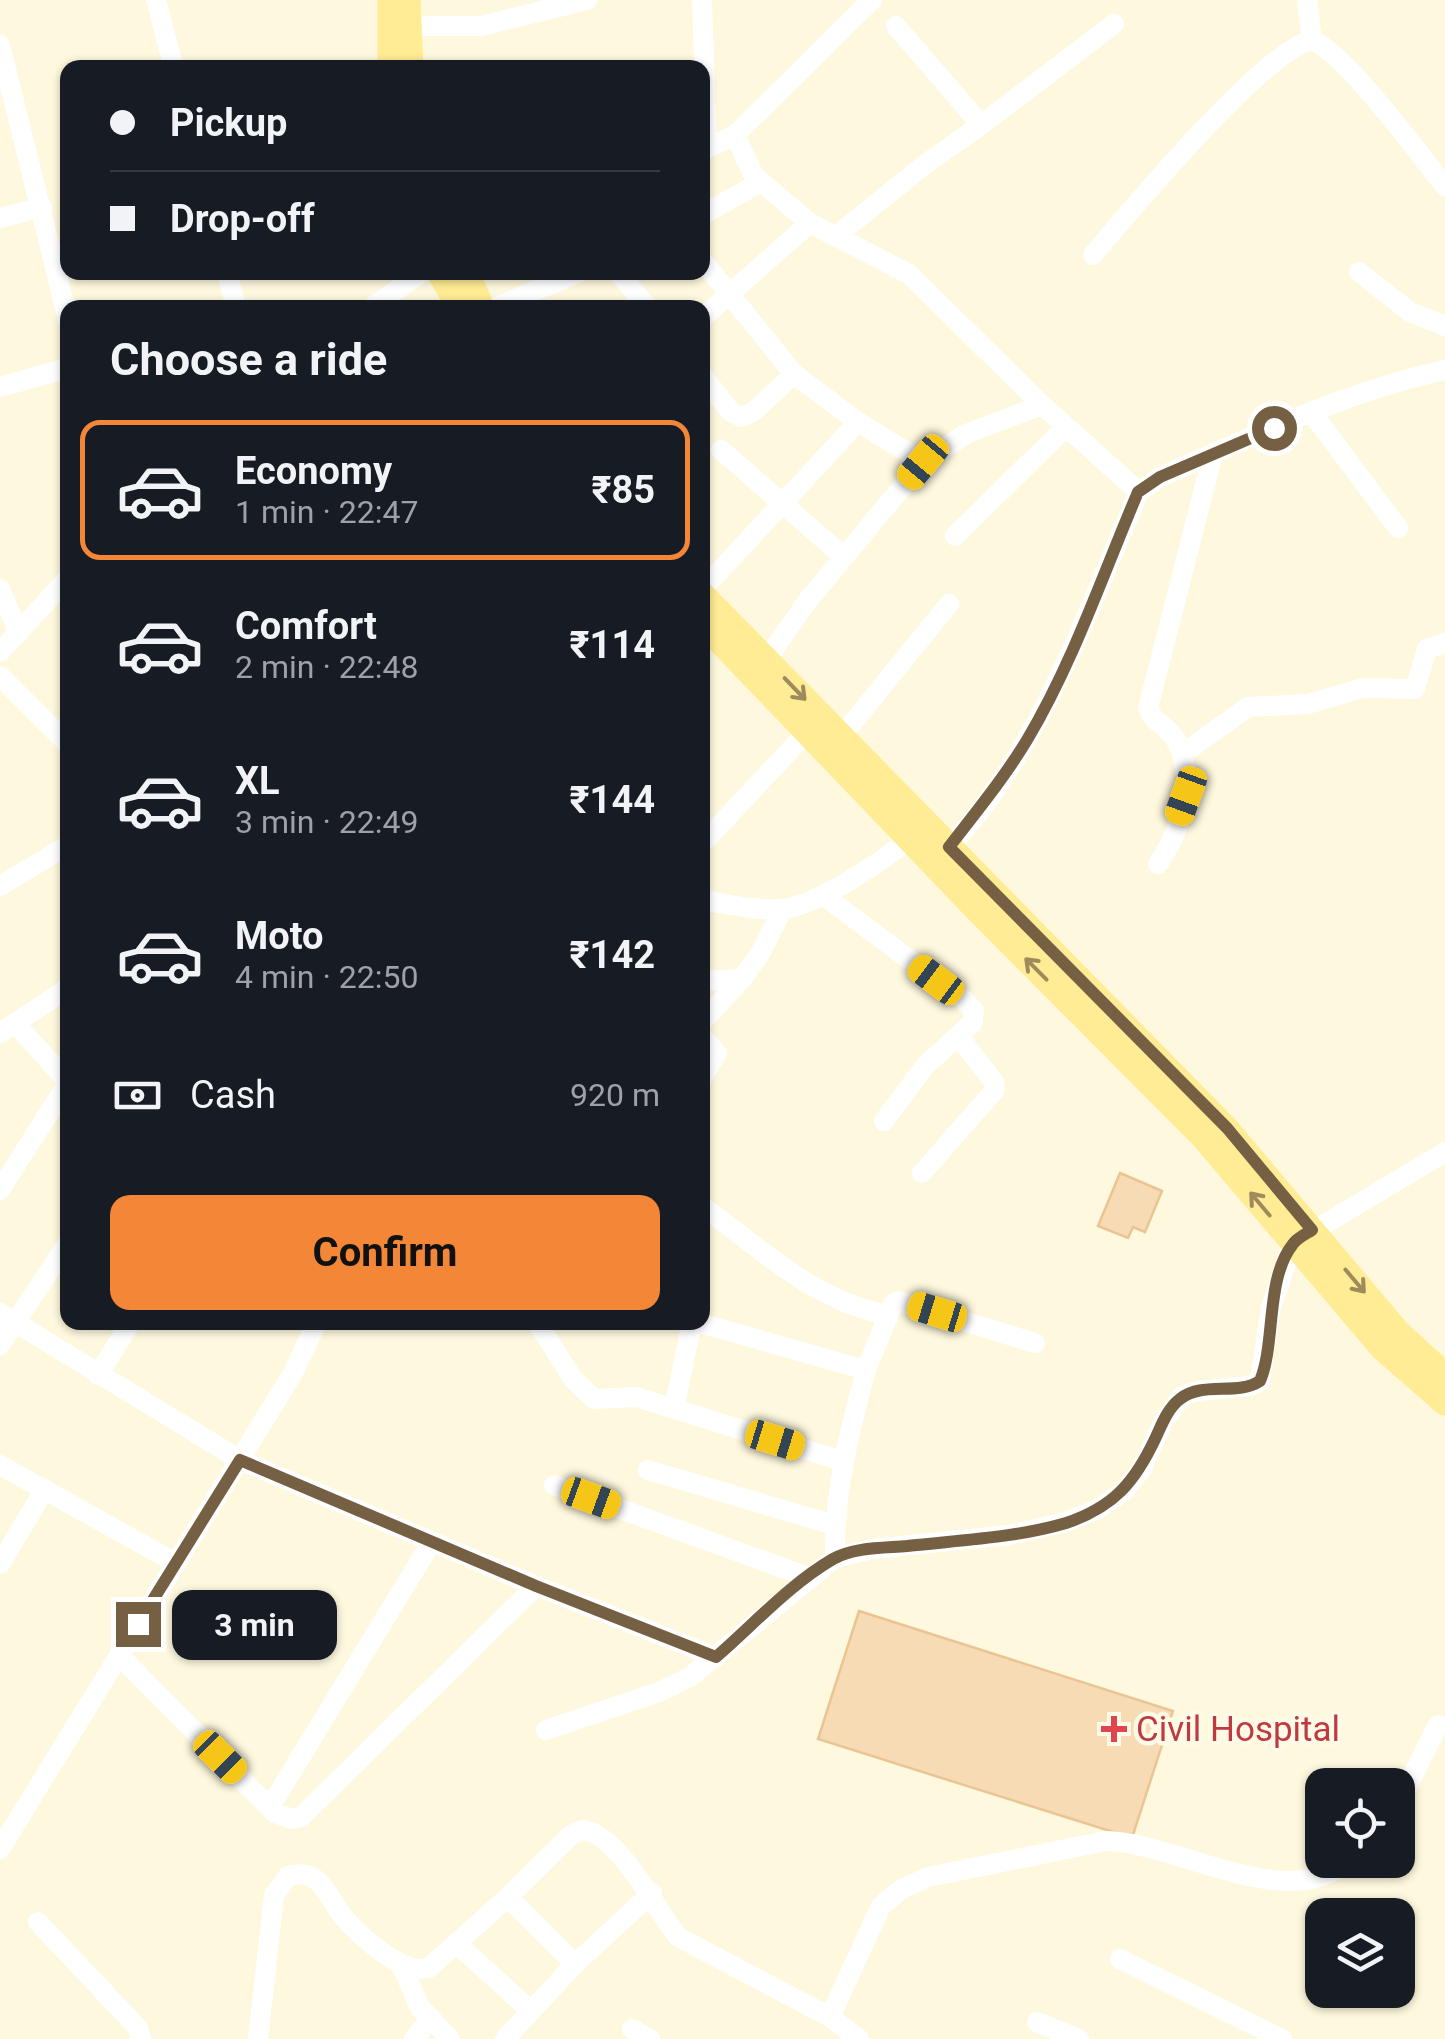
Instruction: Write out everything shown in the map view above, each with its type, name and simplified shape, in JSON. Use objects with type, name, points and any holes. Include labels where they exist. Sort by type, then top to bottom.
[{"type":"main road","points":[[390,0],[390,60]]},
{"type":"main road","points":[[408,0],[411,60]]},
{"type":"main road","points":[[710,600],[841,736],[917,830]]},
{"type":"main road","points":[[710,631],[807,732],[917,830],[1203,1138],[1445,1375]]},
{"type":"main road","points":[[1303,1236],[1382,1348],[1445,1403]]},
{"type":"street","points":[[156,0],[172,60]]},
{"type":"street","points":[[410,26],[481,26],[587,0]]},
{"type":"street","points":[[702,0],[703,60]]},
{"type":"street","points":[[710,148],[735,135],[872,0]]},
{"type":"street","points":[[1307,0],[1312,40],[1359,82],[1445,186]]},
{"type":"street","points":[[836,236],[1114,24]]},
{"type":"street","points":[[896,26],[981,126]]},
{"type":"street","points":[[1093,255],[1275,59],[1312,40]]},
{"type":"street","points":[[0,45],[6,94],[42,207],[63,300]]},
{"type":"street","points":[[735,135],[753,174],[761,182],[810,223],[909,274],[1042,406],[1138,492]]},
{"type":"street","points":[[710,211],[761,182]]},
{"type":"street","points":[[0,218],[42,207]]},
{"type":"street","points":[[710,311],[810,223]]},
{"type":"street","points":[[710,269],[794,374],[858,422],[923,462]]},
{"type":"street","points":[[1359,272],[1410,312],[1445,326]]},
{"type":"street","points":[[382,300],[411,280]]},
{"type":"street","points":[[513,300],[561,280]]},
{"type":"street","points":[[625,280],[641,300]]},
{"type":"street","points":[[0,387],[60,370]]},
{"type":"street","points":[[941,855],[1028,739],[1138,492],[1160,477],[1312,413],[1416,376],[1445,370]]},
{"type":"street","points":[[710,385],[730,411],[741,417],[753,412],[794,374]]},
{"type":"street","points":[[766,660],[923,462],[966,434],[1042,406]]},
{"type":"street","points":[[1312,413],[1398,528]]},
{"type":"street","points":[[710,583],[858,422]]},
{"type":"street","points":[[955,536],[1066,427]]},
{"type":"street","points":[[721,450],[844,557]]},
{"type":"street","points":[[1158,864],[1186,796],[1182,754],[1172,734],[1152,719],[1148,708],[1213,454]]},
{"type":"street","points":[[0,652],[60,587]]},
{"type":"street","points":[[0,589],[19,633]]},
{"type":"street","points":[[841,736],[949,604]]},
{"type":"street","points":[[1182,754],[1248,707],[1308,704],[1363,688],[1415,688],[1427,650],[1445,644]]},
{"type":"street","points":[[0,676],[60,736]]},
{"type":"street","points":[[710,835],[807,732]]},
{"type":"street","points":[[710,901],[782,910],[824,896],[917,830]]},
{"type":"street","points":[[0,886],[60,850]]},
{"type":"street","points":[[824,896],[964,1000],[974,1016],[959,1037],[918,1074],[884,1121]]},
{"type":"street","points":[[710,1013],[762,952],[782,910]]},
{"type":"street","points":[[710,980],[742,978]]},
{"type":"street","points":[[60,993],[8,1028],[60,1075]]},
{"type":"street","points":[[922,1173],[995,1090],[994,1082],[959,1037]]},
{"type":"street","points":[[0,1190],[60,1095]]},
{"type":"street","points":[[546,1730],[659,1692],[690,1677],[835,1558],[872,1549],[1009,1535],[1066,1522],[1098,1509],[1122,1492],[1141,1470],[1163,1422],[1182,1396],[1251,1386],[1260,1381],[1271,1307],[1303,1236],[1445,1152]]},
{"type":"street","points":[[710,1212],[813,1288],[852,1308],[887,1316]]},
{"type":"street","points":[[0,1345],[7,1317],[60,1252]]},
{"type":"street","points":[[835,1558],[834,1525],[842,1461],[866,1370],[892,1304],[904,1302],[1035,1343]]},
{"type":"street","points":[[7,1317],[240,1460],[431,1543],[716,1657]]},
{"type":"street","points":[[710,1326],[866,1370]]},
{"type":"street","points":[[98,1375],[125,1330]]},
{"type":"street","points":[[0,1849],[293,1374],[314,1330]]},
{"type":"street","points":[[542,1330],[573,1380],[594,1399],[636,1397],[842,1461]]},
{"type":"street","points":[[674,1409],[692,1330]]},
{"type":"street","points":[[0,1465],[176,1563]]},
{"type":"street","points":[[648,1470],[834,1525]]},
{"type":"street","points":[[554,1484],[808,1577]]},
{"type":"street","points":[[0,1564],[46,1489]]},
{"type":"street","points":[[270,1808],[431,1543]]},
{"type":"street","points":[[119,1655],[270,1808],[283,1816],[301,1817],[536,1586]]},
{"type":"street","points":[[1415,1771],[1438,1725]]},
{"type":"street","points":[[258,2039],[274,1895],[288,1876],[299,1874],[317,1880],[354,1928],[401,1964],[422,1970],[429,1968],[508,1897],[571,1834],[582,1830],[600,1835],[652,1893],[666,1921],[692,1947],[830,2017],[854,2038]]},
{"type":"street","points":[[830,2017],[882,1906],[900,1890],[928,1877],[1106,1840],[1132,1841],[1262,1879],[1290,1882],[1316,1878]]},
{"type":"street","points":[[506,2039],[575,1964],[652,1893]]},
{"type":"street","points":[[508,1897],[575,1964]]},
{"type":"street","points":[[38,1922],[138,2028],[141,2039]]},
{"type":"street","points":[[456,1944],[532,2011]]},
{"type":"street","points":[[1120,1959],[1282,2039]]},
{"type":"street","points":[[401,1964],[419,2006],[450,2039]]},
{"type":"street","points":[[414,2039],[431,2018]]},
{"type":"street","points":[[1037,2022],[1079,2039]]},
{"type":"building","points":[[1120,1173],[1162,1191],[1145,1232],[1133,1227],[1128,1238],[1098,1226]]},
{"type":"building","points":[[859,1611],[1173,1711],[1132,1838],[818,1739]]},
{"type":"place","name":"Civil Hospital","points":[[1114,1729]]},
{"type":"route","points":[[138,1624],[240,1460],[431,1543],[716,1657],[835,1558],[872,1549],[1009,1535],[1066,1522],[1098,1509],[1122,1492],[1141,1470],[1163,1422],[1182,1396],[1251,1386],[1260,1381],[1271,1307],[1284,1263],[1293,1244],[1312,1230],[1227,1128],[949,847],[1028,739],[1138,492],[1160,477],[1274,428]]}]
